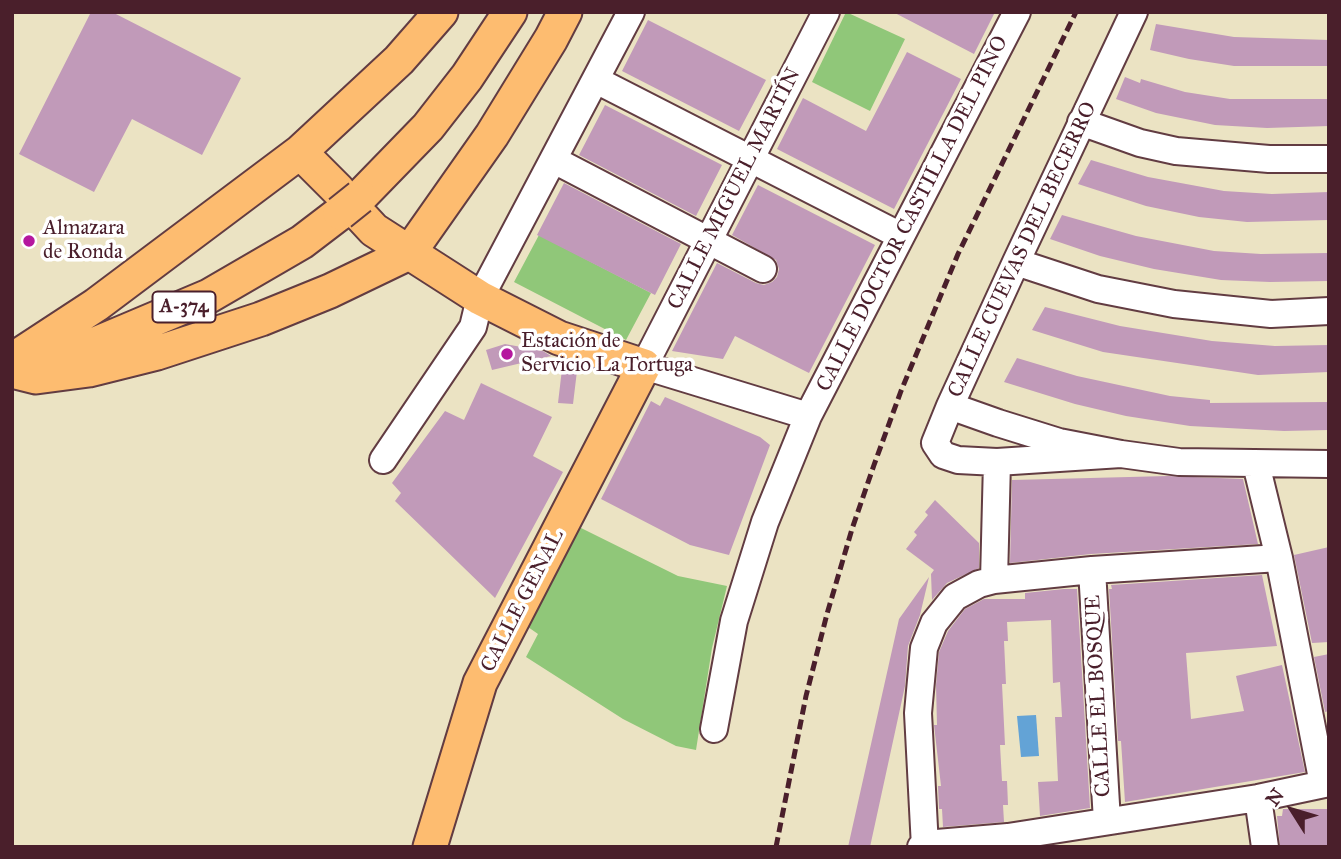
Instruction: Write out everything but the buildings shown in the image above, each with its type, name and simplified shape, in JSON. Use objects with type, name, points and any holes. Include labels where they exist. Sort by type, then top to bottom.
[{"type":"main road","points":[[12,360],[96,305],[300,152],[399,60],[441,12]]},
{"type":"main road","name":"A-374","points":[[12,368],[86,348],[209,296],[354,209],[428,127],[467,77],[510,12]]},
{"type":"main road","points":[[12,368],[36,377],[89,370],[157,353],[261,319],[410,253],[492,135],[565,12]]},
{"type":"main road","points":[[300,152],[354,209],[410,253],[480,298],[559,338],[644,366]]},
{"type":"main road","points":[[354,209],[369,260],[361,276]]},
{"type":"main road","name":"CALLE GENAL","points":[[430,847],[480,683],[644,366]]},
{"type":"street","points":[[383,460],[472,327],[480,298],[631,12]]},
{"type":"street","name":"CALLE MIGUEL MARTÍN","points":[[644,366],[826,12]]},
{"type":"street","name":"CALLE DOCTOR CASTILLA DEL PINO","points":[[714,729],[734,621],[765,522],[808,416],[1017,12]]},
{"type":"street","name":"CALLE CUEVAS DEL BECERRO","points":[[1134,12],[950,406],[1059,442],[1121,454],[1179,462],[1329,464]]},
{"type":"street","points":[[596,80],[901,236]]},
{"type":"street","points":[[1081,122],[1140,143],[1176,151],[1269,159],[1329,159]]},
{"type":"street","points":[[554,160],[763,269]]},
{"type":"street","points":[[1016,262],[1098,289],[1174,304],[1271,314],[1329,311]]},
{"type":"street","points":[[644,366],[808,416]]},
{"type":"street","points":[[950,406],[935,443],[943,455],[958,460],[997,462],[1121,454]]},
{"type":"street","points":[[994,580],[997,462]]},
{"type":"street","points":[[1256,464],[1279,558],[1326,784],[1258,798],[1107,821],[1009,842],[924,846],[918,713],[924,648],[934,623],[955,597],[979,584],[994,580],[1092,570],[1279,558]]},
{"type":"street","name":"CALLE EL BOSQUE","points":[[1092,570],[1107,821]]},
{"type":"street","points":[[1258,798],[1265,847]]},
{"type":"green space","points":[[846,12],[905,39],[870,111],[812,82]]},
{"type":"green space","points":[[539,235],[651,293],[626,340],[514,282]]},
{"type":"green space","points":[[579,527],[678,576],[727,586],[712,648],[696,750],[676,746],[623,719],[526,657],[538,634],[528,627]]},
{"type":"water","points":[[1036,715],[1039,756],[1021,757],[1017,716]]},
{"type":"railway","points":[[776,847],[806,696],[827,614],[874,465],[901,391],[958,254],[1076,12]]},
{"type":"place","name":"Almazara de Ronda","points":[[29,241]]},
{"type":"place","name":"Estación de Servicio La Tortuga","points":[[507,354]]}]
